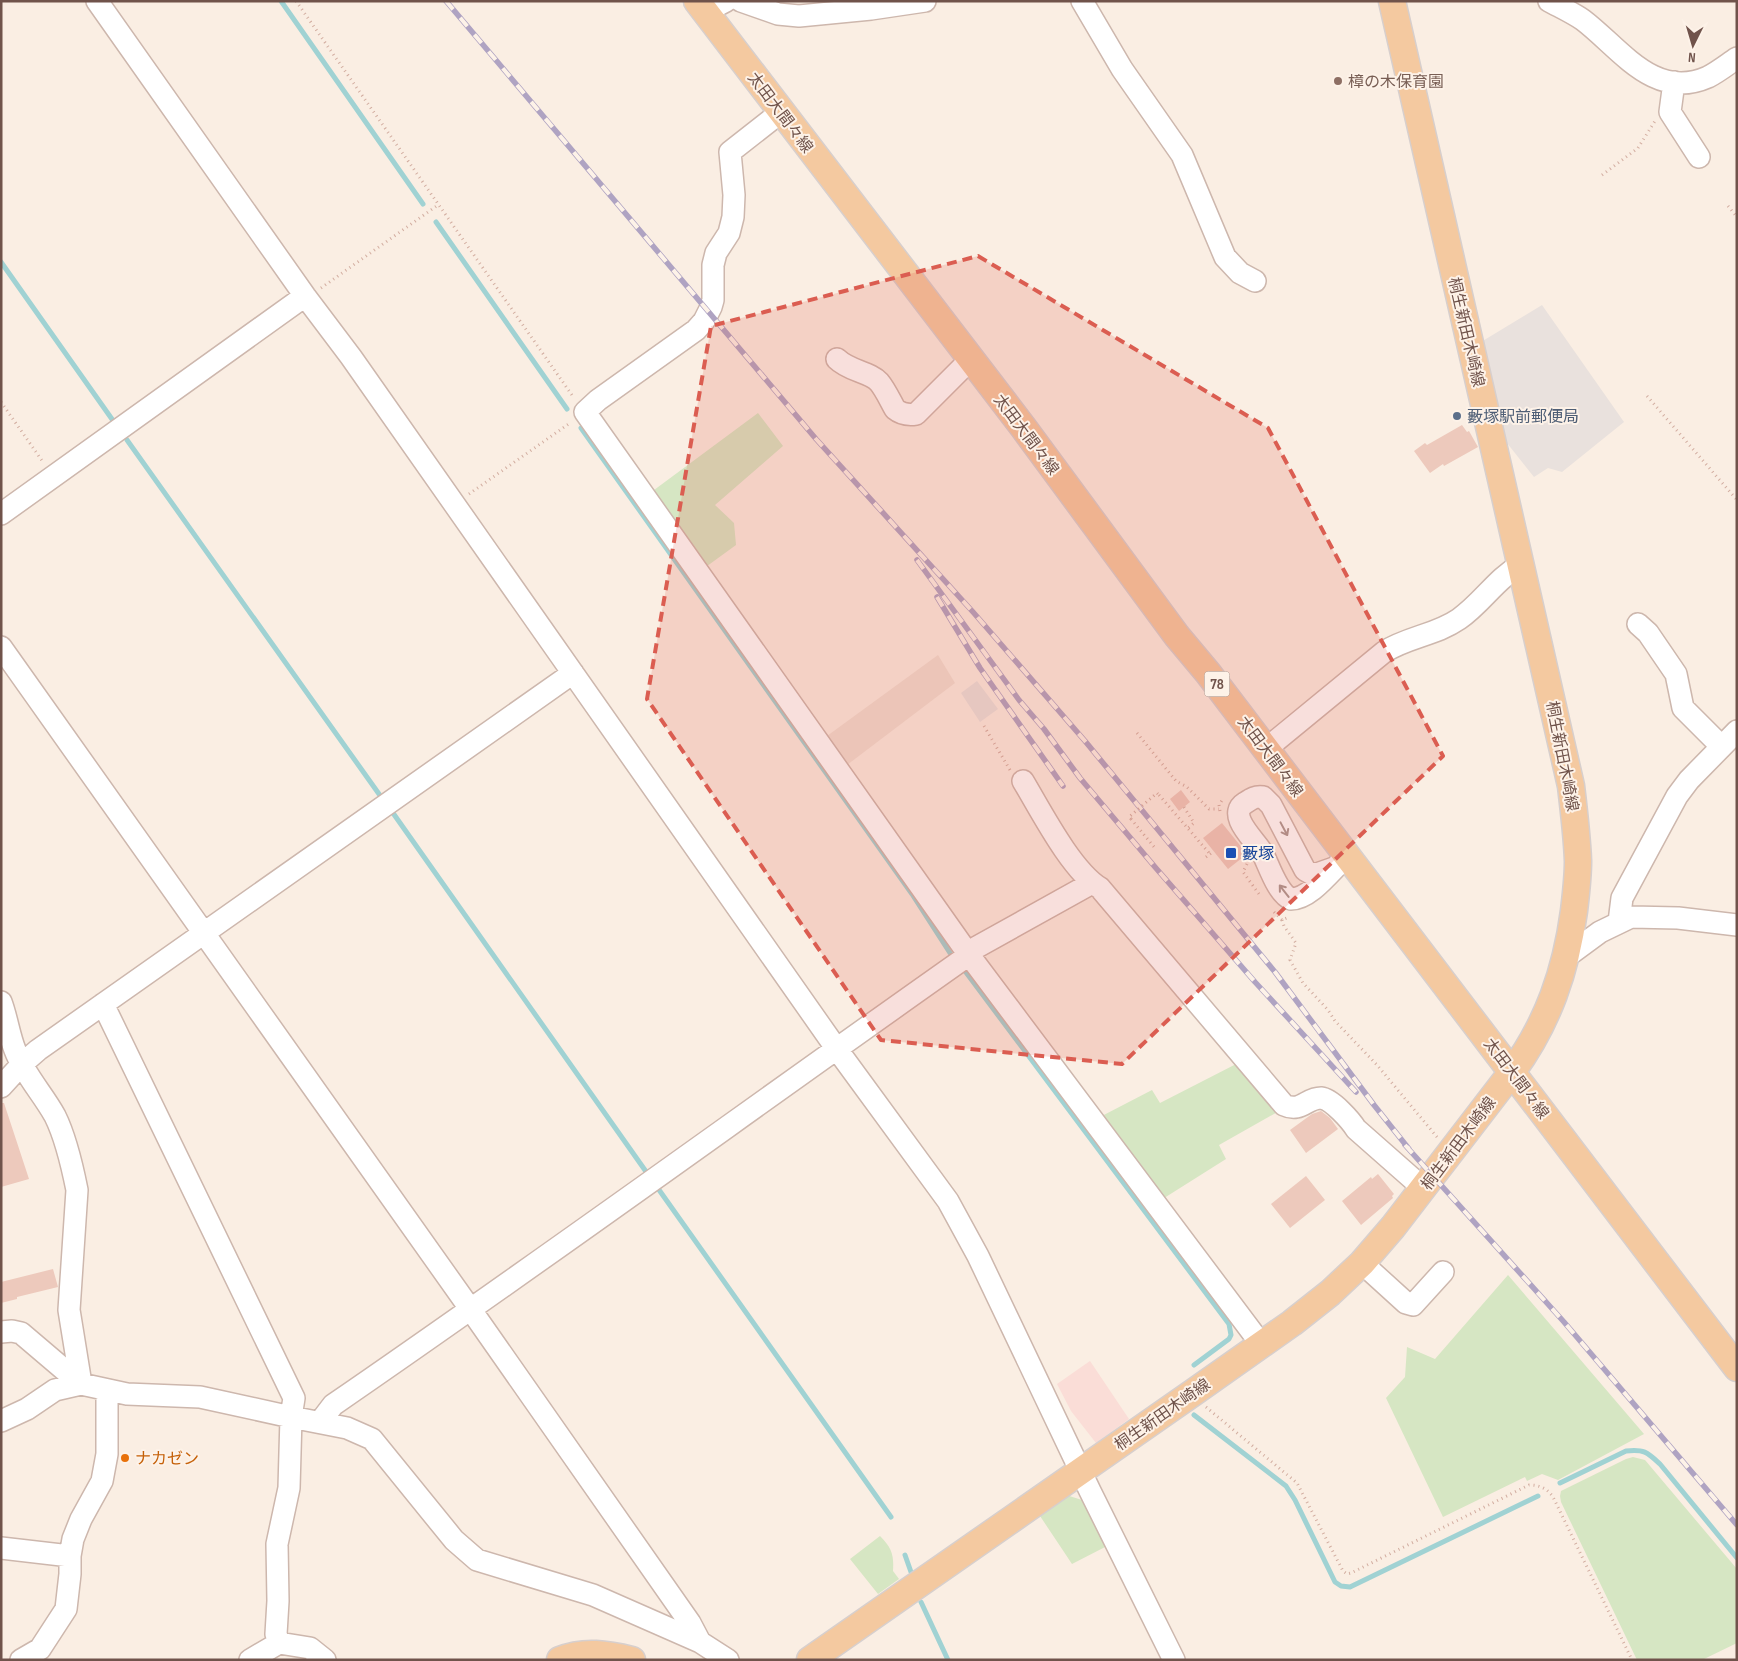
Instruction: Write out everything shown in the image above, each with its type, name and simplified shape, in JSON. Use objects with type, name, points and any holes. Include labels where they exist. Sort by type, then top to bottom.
[{"type":"main road","name":"桐生新田木崎線","points":[[810,1660],[1315,1306],[1362,1263],[1393,1227],[1512,1072],[1530,1046],[1554,997],[1566,957],[1577,882],[1578,862],[1575,819],[1563,747],[1392,1]]},
{"type":"main road","name":"太田大間々線","points":[[709,5],[781,112],[1023,427],[1178,636],[1266,748],[1340,862],[1512,1072],[1737,1368]]},
{"type":"main road","points":[[560,1660],[593,1653],[632,1660]]},
{"type":"street","points":[[97,1],[454,504],[836,1048],[948,1201],[978,1256],[1080,1470],[1174,1660]]},
{"type":"street","points":[[741,1],[778,14],[798,16],[871,9],[925,1]]},
{"type":"street","points":[[1082,1],[1122,69],[1182,155],[1225,257],[1240,273],[1254,281]]},
{"type":"street","points":[[1549,1],[1581,19],[1632,65],[1648,75],[1663,81],[1695,82],[1716,72],[1737,58]]},
{"type":"street","points":[[1674,82],[1670,112],[1698,157]]},
{"type":"street","points":[[781,112],[730,152],[734,195],[733,217],[729,233],[716,254],[713,265],[713,300],[704,321],[696,330],[598,400],[585,412],[969,956],[1261,1344]]},
{"type":"street","points":[[1,514],[305,296]]},
{"type":"street","points":[[837,359],[848,368],[874,378],[879,382],[895,409],[898,412],[910,415],[916,414],[970,360]]},
{"type":"street","points":[[1266,748],[1384,652],[1394,646],[1444,628],[1460,619],[1509,572],[1520,565]]},
{"type":"street","points":[[1638,624],[1648,633],[1676,674],[1683,708],[1721,746]]},
{"type":"street","points":[[1,647],[471,1310],[690,1623],[700,1642]]},
{"type":"street","points":[[13,1055],[38,1050],[573,673]]},
{"type":"street","points":[[1619,922],[1622,898],[1677,796],[1689,780],[1737,731]]},
{"type":"street","points":[[1023,781],[1063,847],[1284,1105],[1298,1108],[1314,1100],[1321,1098],[1326,1100],[1423,1188]]},
{"type":"street","points":[[1255,797],[1263,797],[1271,805],[1305,870],[1314,874],[1340,862],[1324,880],[1301,898],[1290,899],[1241,823],[1238,810],[1242,805],[1255,797]]},
{"type":"street","points":[[320,1422],[333,1405],[471,1310],[836,1048],[969,956],[977,948],[1092,883]]},
{"type":"street","points":[[1566,957],[1600,932],[1619,922],[1639,916],[1737,925]]},
{"type":"street","points":[[1,1002],[8,1021],[13,1055],[55,1116],[67,1149],[77,1190],[69,1310],[81,1384]]},
{"type":"street","points":[[104,1004],[294,1398],[291,1417],[289,1488],[277,1544],[278,1601],[276,1634],[280,1642]]},
{"type":"street","points":[[1,1087],[13,1055]]},
{"type":"street","points":[[1362,1263],[1406,1303],[1413,1305],[1443,1272]]},
{"type":"street","points":[[1,1332],[12,1330],[21,1333],[81,1384],[127,1394],[200,1397],[347,1428],[372,1438],[454,1540],[477,1560],[593,1595],[700,1642],[728,1660]]},
{"type":"street","points":[[1,1421],[27,1409],[55,1390],[81,1384]]},
{"type":"street","points":[[21,1660],[40,1649],[66,1609],[73,1539],[81,1519],[102,1481],[107,1454],[107,1391]]},
{"type":"street","points":[[1,1548],[70,1556]]},
{"type":"street","points":[[250,1660],[280,1642],[310,1648],[325,1660]]},
{"type":"path","points":[[296,1],[585,412],[454,504]]},
{"type":"path","points":[[1602,175],[1638,148],[1657,117]]},
{"type":"path","points":[[305,296],[318,290],[438,205]]},
{"type":"path","points":[[1728,206],[1737,217]]},
{"type":"path","points":[[1647,396],[1737,500]]},
{"type":"path","points":[[1,402],[53,477]]},
{"type":"path","points":[[984,726],[1015,778],[1023,781]]},
{"type":"path","points":[[1137,733],[1176,781],[1187,787],[1209,808],[1219,809]]},
{"type":"path","points":[[1155,848],[1129,817],[1157,793],[1210,854]]},
{"type":"path","points":[[1184,807],[1194,823],[1186,827]]},
{"type":"path","points":[[1206,857],[1214,851]]},
{"type":"path","points":[[1282,920],[1296,943],[1290,960],[1303,983],[1328,1010],[1335,1021],[1377,1065],[1441,1142]]},
{"type":"path","points":[[1194,1392],[1204,1405],[1297,1483],[1343,1571],[1347,1574],[1529,1486],[1535,1485],[1544,1488],[1553,1497],[1632,1660]]},
{"type":"highlighted area","points":[[978,256],[1268,428],[1443,756],[1122,1064],[881,1040],[647,699],[711,326]]},
{"type":"shaded area","points":[[1542,305],[1624,422],[1562,472],[1548,468],[1534,477],[1503,438],[1481,342]]},
{"type":"shaded area","points":[[938,655],[955,683],[843,768],[827,736]]},
{"type":"shaded area","points":[[977,681],[998,709],[980,722],[961,693]]},
{"type":"shaded area","points":[[1090,1361],[1129,1419],[1096,1443],[1071,1411],[1057,1384]]},
{"type":"green space","points":[[758,413],[783,446],[715,505],[734,523],[736,545],[703,569],[650,493]]},
{"type":"green space","points":[[1242,1061],[1281,1110],[1219,1145],[1226,1159],[1161,1200],[1098,1118],[1152,1090],[1160,1103]]},
{"type":"green space","points":[[1508,1275],[1644,1434],[1558,1480],[1542,1474],[1527,1481],[1525,1477],[1443,1517],[1386,1398],[1405,1377],[1407,1347],[1435,1359]]},
{"type":"green space","points":[[1633,1457],[1645,1460],[1737,1569],[1737,1643],[1702,1660],[1637,1660],[1561,1502],[1561,1491]]},
{"type":"green space","points":[[1063,1494],[1082,1500],[1107,1546],[1072,1564],[1038,1513]]},
{"type":"green space","points":[[880,1536],[891,1552],[893,1571],[899,1579],[878,1594],[850,1559]]},
{"type":"building","points":[[1462,425],[1467,432],[1469,431],[1478,447],[1444,466],[1443,464],[1430,473],[1414,451],[1425,443],[1427,445]]},
{"type":"building","points":[[1181,790],[1190,802],[1179,811],[1170,799]]},
{"type":"building","points":[[1222,823],[1247,854],[1228,869],[1203,838]]},
{"type":"building","points":[[1,1103],[4,1103],[29,1179],[1,1187]]},
{"type":"building","points":[[1321,1111],[1330,1118],[1338,1129],[1306,1153],[1290,1130],[1312,1114]]},
{"type":"building","points":[[1378,1174],[1394,1194],[1393,1198],[1361,1225],[1342,1201],[1371,1177],[1372,1179]]},
{"type":"building","points":[[1306,1176],[1325,1200],[1290,1228],[1271,1204]]},
{"type":"building","points":[[53,1269],[58,1287],[1,1303],[1,1282]]},
{"type":"waterway","points":[[281,1],[423,204]]},
{"type":"waterway","points":[[436,222],[567,409]]},
{"type":"waterway","points":[[1,262],[114,422]]},
{"type":"waterway","points":[[581,428],[912,894],[950,953]]},
{"type":"waterway","points":[[127,440],[379,794]]},
{"type":"waterway","points":[[393,813],[647,1173]]},
{"type":"waterway","points":[[965,971],[1229,1324],[1231,1335],[1229,1339],[1194,1365]]},
{"type":"waterway","points":[[657,1187],[891,1517]]},
{"type":"waterway","points":[[1194,1415],[1286,1486],[1295,1500],[1335,1582],[1341,1586],[1350,1587],[1538,1496]]},
{"type":"waterway","points":[[1560,1483],[1626,1451],[1637,1450],[1645,1452],[1660,1464],[1737,1558]]},
{"type":"waterway","points":[[905,1555],[911,1572]]},
{"type":"waterway","points":[[921,1602],[948,1660]]},
{"type":"railway","points":[[446,1],[816,439],[973,612],[1085,741],[1275,972],[1409,1149]]},
{"type":"railway","points":[[917,560],[1019,700],[1044,729],[1080,778],[1255,982],[1356,1092]]},
{"type":"railway","points":[[937,597],[980,668],[1063,786]]},
{"type":"railway","points":[[1405,1145],[1564,1322],[1737,1525]]},
{"type":"place","name":"樟の木保育園","points":[[1338,81]]},
{"type":"place","name":"藪塚駅前郵便局","points":[[1457,416]]},
{"type":"place","name":"藪塚","points":[[1231,853]]},
{"type":"place","name":"ナカゼン","points":[[125,1458]]}]
